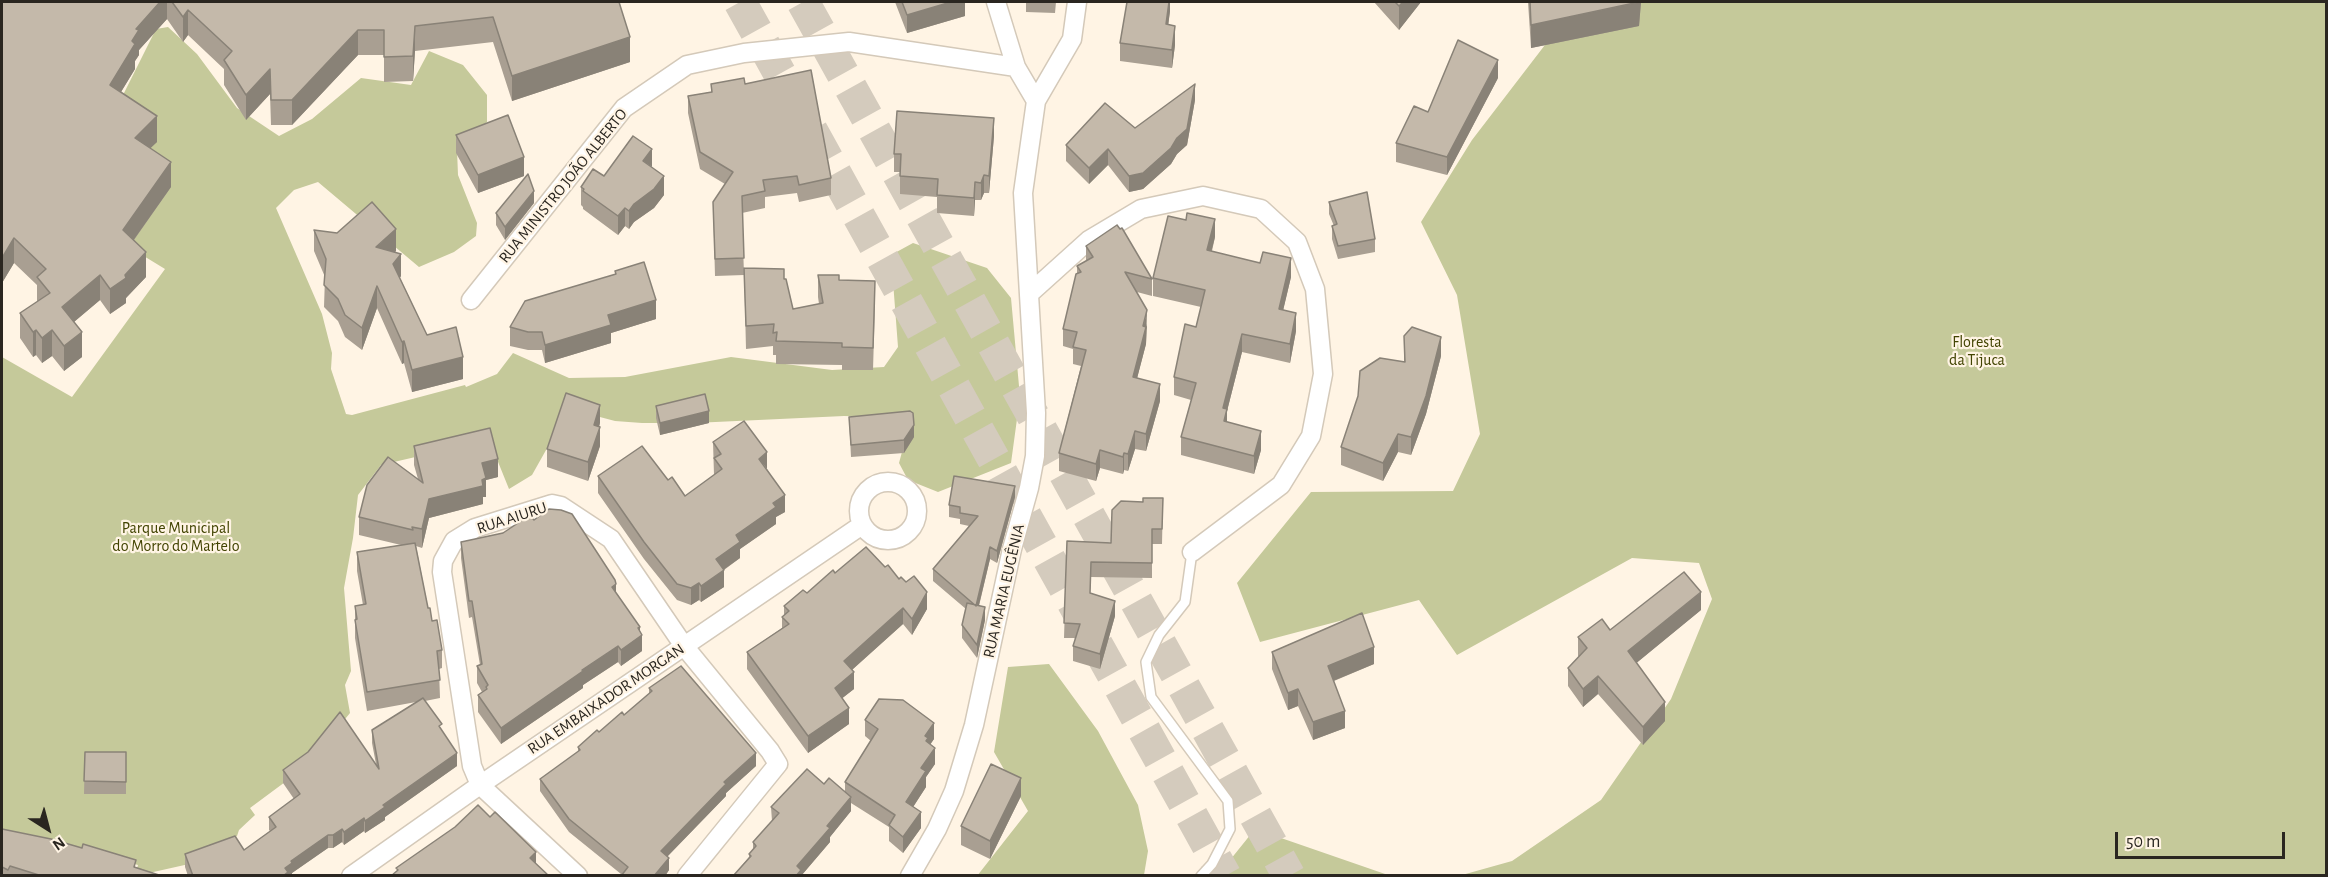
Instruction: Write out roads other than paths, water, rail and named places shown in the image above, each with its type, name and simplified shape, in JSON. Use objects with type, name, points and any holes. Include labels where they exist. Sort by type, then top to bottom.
[{"type":"street","points":[[996,2],[1016,67],[1036,101],[1072,39],[1077,2]]},
{"type":"street","name":"RUA MINISTRO JOÃO ALBERTO","points":[[471,300],[624,108],[687,65],[744,53],[849,42],[1016,67]]},
{"type":"street","name":"RUA MARIA EUGÊNIA","points":[[910,876],[937,829],[954,791],[974,725],[1012,549],[1029,488],[1035,456],[1036,413],[1023,193],[1036,101]]},
{"type":"street","points":[[1029,294],[1089,240],[1141,209],[1203,196],[1261,209],[1297,242],[1315,289],[1323,374],[1311,436],[1281,485],[1192,552]]},
{"type":"street","name":"RUA AIURU","points":[[480,785],[472,766],[442,572],[443,561],[454,542],[475,528],[552,504],[561,506],[611,539],[684,646],[770,750],[778,764],[687,876]]},
{"type":"street","name":"RUA EMBAIXADOR MORGAN","points":[[351,876],[480,785],[862,525]]},
{"type":"street","points":[[480,785],[578,876]]},
{"type":"lane","points":[[1192,552],[1185,602],[1159,634],[1146,662],[1151,697],[1228,801],[1230,830],[1212,864],[1201,876]]},
{"type":"tunnel","points":[[740,2],[1225,876]]},
{"type":"tunnel","points":[[803,2],[1289,876]]},
{"type":"park label","name":"Floresta da Tijuca","points":[[1977,351]]},
{"type":"park label","name":"Parque Municipal do Morro do Martelo","points":[[176,537]]}]
